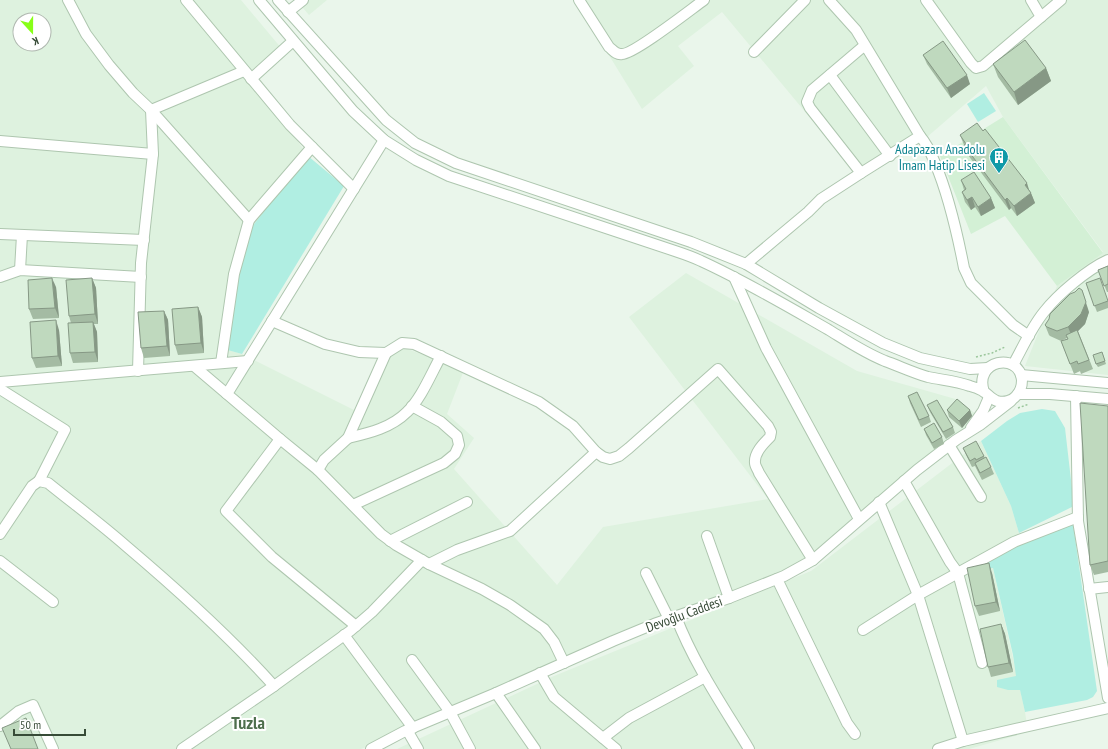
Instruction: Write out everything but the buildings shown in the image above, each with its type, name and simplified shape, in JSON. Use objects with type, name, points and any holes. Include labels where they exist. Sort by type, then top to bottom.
[{"type":"street","points":[[68,0],[86,34],[109,66],[133,93],[151,110],[249,220]]},
{"type":"street","points":[[186,0],[290,125],[354,189]]},
{"type":"street","points":[[259,0],[353,111],[384,140],[416,160],[449,176],[700,260],[734,277],[878,358],[927,376],[969,386],[986,394],[994,401],[1007,401],[1016,396],[1050,394],[1108,399]]},
{"type":"street","points":[[278,0],[386,120],[415,143],[456,163],[691,242],[746,264],[883,343],[920,358],[970,369],[988,368]]},
{"type":"street","points":[[288,12],[303,0]]},
{"type":"street","points":[[579,0],[609,46],[613,51],[619,54],[624,54],[641,45],[698,2]]},
{"type":"street","points":[[754,52],[805,0]]},
{"type":"street","points":[[829,0],[856,30],[920,136],[926,143],[949,202],[964,268],[971,283],[1013,325],[1029,336]]},
{"type":"street","points":[[926,0],[976,68],[983,66],[1061,0]]},
{"type":"street","points":[[1031,0],[1041,17]]},
{"type":"street","points":[[151,110],[248,75],[293,41]]},
{"type":"street","points":[[861,173],[810,108],[807,102],[812,90],[865,45]]},
{"type":"street","points":[[830,75],[890,156]]},
{"type":"street","points":[[138,371],[141,277],[153,154],[151,110]]},
{"type":"street","points":[[746,264],[808,212],[821,199],[920,136]]},
{"type":"street","points":[[227,394],[384,140]]},
{"type":"street","points":[[0,141],[153,154]]},
{"type":"street","points":[[221,364],[234,274],[249,220],[312,147]]},
{"type":"street","points":[[0,234],[144,240]]},
{"type":"street","points":[[20,270],[22,236]]},
{"type":"street","points":[[1013,365],[1044,311],[1069,287],[1100,264],[1108,260]]},
{"type":"street","points":[[0,277],[20,270],[141,277]]},
{"type":"street","points":[[734,277],[766,348],[860,519]]},
{"type":"street","points":[[272,321],[325,344],[360,352],[386,353]]},
{"type":"street","points":[[318,470],[324,460],[348,438],[386,353],[402,343],[414,344],[539,402],[573,426],[602,457],[610,459],[619,456],[668,415],[718,369],[768,426],[771,432],[770,438],[757,453],[755,464],[813,560]]},
{"type":"street","points":[[348,438],[372,432],[394,422],[408,412],[418,397],[440,356]]},
{"type":"street","points":[[0,382],[248,361]]},
{"type":"street","points":[[1000,362],[1006,362],[1013,365],[1018,369],[1022,382],[1021,388],[1016,396],[980,425],[967,432],[983,411],[986,394],[982,386],[982,379],[988,368],[993,364],[1000,362]]},
{"type":"street","points":[[194,366],[318,470],[380,534],[426,562],[482,589],[510,605],[544,629],[554,642],[564,663]]},
{"type":"street","points":[[1021,375],[1108,383]]},
{"type":"street","points":[[0,388],[65,430],[39,481],[32,486],[0,534]]},
{"type":"street","points":[[1076,396],[1078,517],[1089,589],[1106,678],[1108,698]]},
{"type":"street","points":[[353,505],[444,463],[455,454],[459,445],[457,436],[441,422],[412,406]]},
{"type":"street","name":"Devoğlu Caddesi","points":[[371,749],[410,729],[613,641],[777,579],[813,560],[904,481],[967,432]]},
{"type":"street","points":[[280,439],[226,511],[272,557],[356,626]]},
{"type":"street","points":[[949,445],[981,497]]},
{"type":"street","points":[[182,749],[274,686],[356,626],[426,562],[510,531],[596,452]]},
{"type":"street","points":[[39,481],[48,482],[126,545],[203,614],[249,658],[274,686]]},
{"type":"street","points":[[904,481],[950,562],[958,573],[982,663]]},
{"type":"street","points":[[390,541],[467,502]]},
{"type":"street","points":[[879,502],[918,595],[957,744]]},
{"type":"street","points":[[863,630],[918,595],[1014,542],[1078,517]]},
{"type":"street","points":[[707,536],[729,598]]},
{"type":"street","points":[[0,562],[52,602]]},
{"type":"street","points":[[646,573],[672,618],[682,632],[705,677],[750,749]]},
{"type":"street","points":[[777,579],[847,723],[855,734]]},
{"type":"street","points":[[1089,589],[1108,587]]},
{"type":"street","points":[[344,635],[410,729],[418,749]]},
{"type":"street","points":[[412,660],[450,712],[470,749]]},
{"type":"street","points":[[540,673],[554,697],[616,749]]},
{"type":"street","points":[[603,738],[629,718],[705,677]]},
{"type":"street","points":[[496,693],[535,749]]},
{"type":"street","points":[[0,726],[19,711],[33,705],[53,749]]},
{"type":"street","points":[[938,749],[1108,708]]},
{"type":"path","points":[[976,357],[992,353],[1005,346]]},
{"type":"shaded area","points":[[0,0],[241,0],[282,49],[253,77],[308,156],[225,349],[242,354],[358,412],[397,345],[464,370],[447,414],[474,438],[454,469],[557,585],[603,527],[768,499],[629,317],[686,273],[857,371],[959,400],[978,416],[800,566],[461,706],[361,749],[0,749]]},
{"type":"shaded area","points":[[296,0],[327,0],[309,15]]},
{"type":"shaded area","points":[[575,0],[1108,0],[1108,375],[1025,366],[1057,286],[1103,252],[1003,117],[986,86],[919,144],[861,179],[722,12],[678,46],[694,66],[642,109]]},
{"type":"shaded area","points":[[984,93],[996,111],[978,122],[967,104]]},
{"type":"shaded area","points":[[1003,117],[1103,253],[1057,286],[1005,216],[971,234],[940,156]]},
{"type":"shaded area","points":[[308,156],[344,186],[242,354],[224,349],[239,269],[251,228]]},
{"type":"shaded area","points":[[1042,409],[1055,411],[1065,428],[1074,506],[1019,533],[1011,506],[981,441],[1020,413]]},
{"type":"shaded area","points":[[981,441],[1011,506],[1019,533],[976,566],[973,571],[993,568],[1025,712],[1028,732],[969,749],[397,749],[554,676],[811,571]]},
{"type":"shaded area","points":[[1067,523],[1073,524],[1097,691],[1093,697],[1087,700],[1025,712],[1020,690],[1008,690],[997,687],[997,680],[1016,676],[1013,655],[993,568],[972,571],[976,566]]},
{"type":"place","name":"Adapazarı Anadolu İmam Hatip Lisesi","points":[[999,174]]},
{"type":"district","name":"Tuzla","points":[[248,722]]}]
